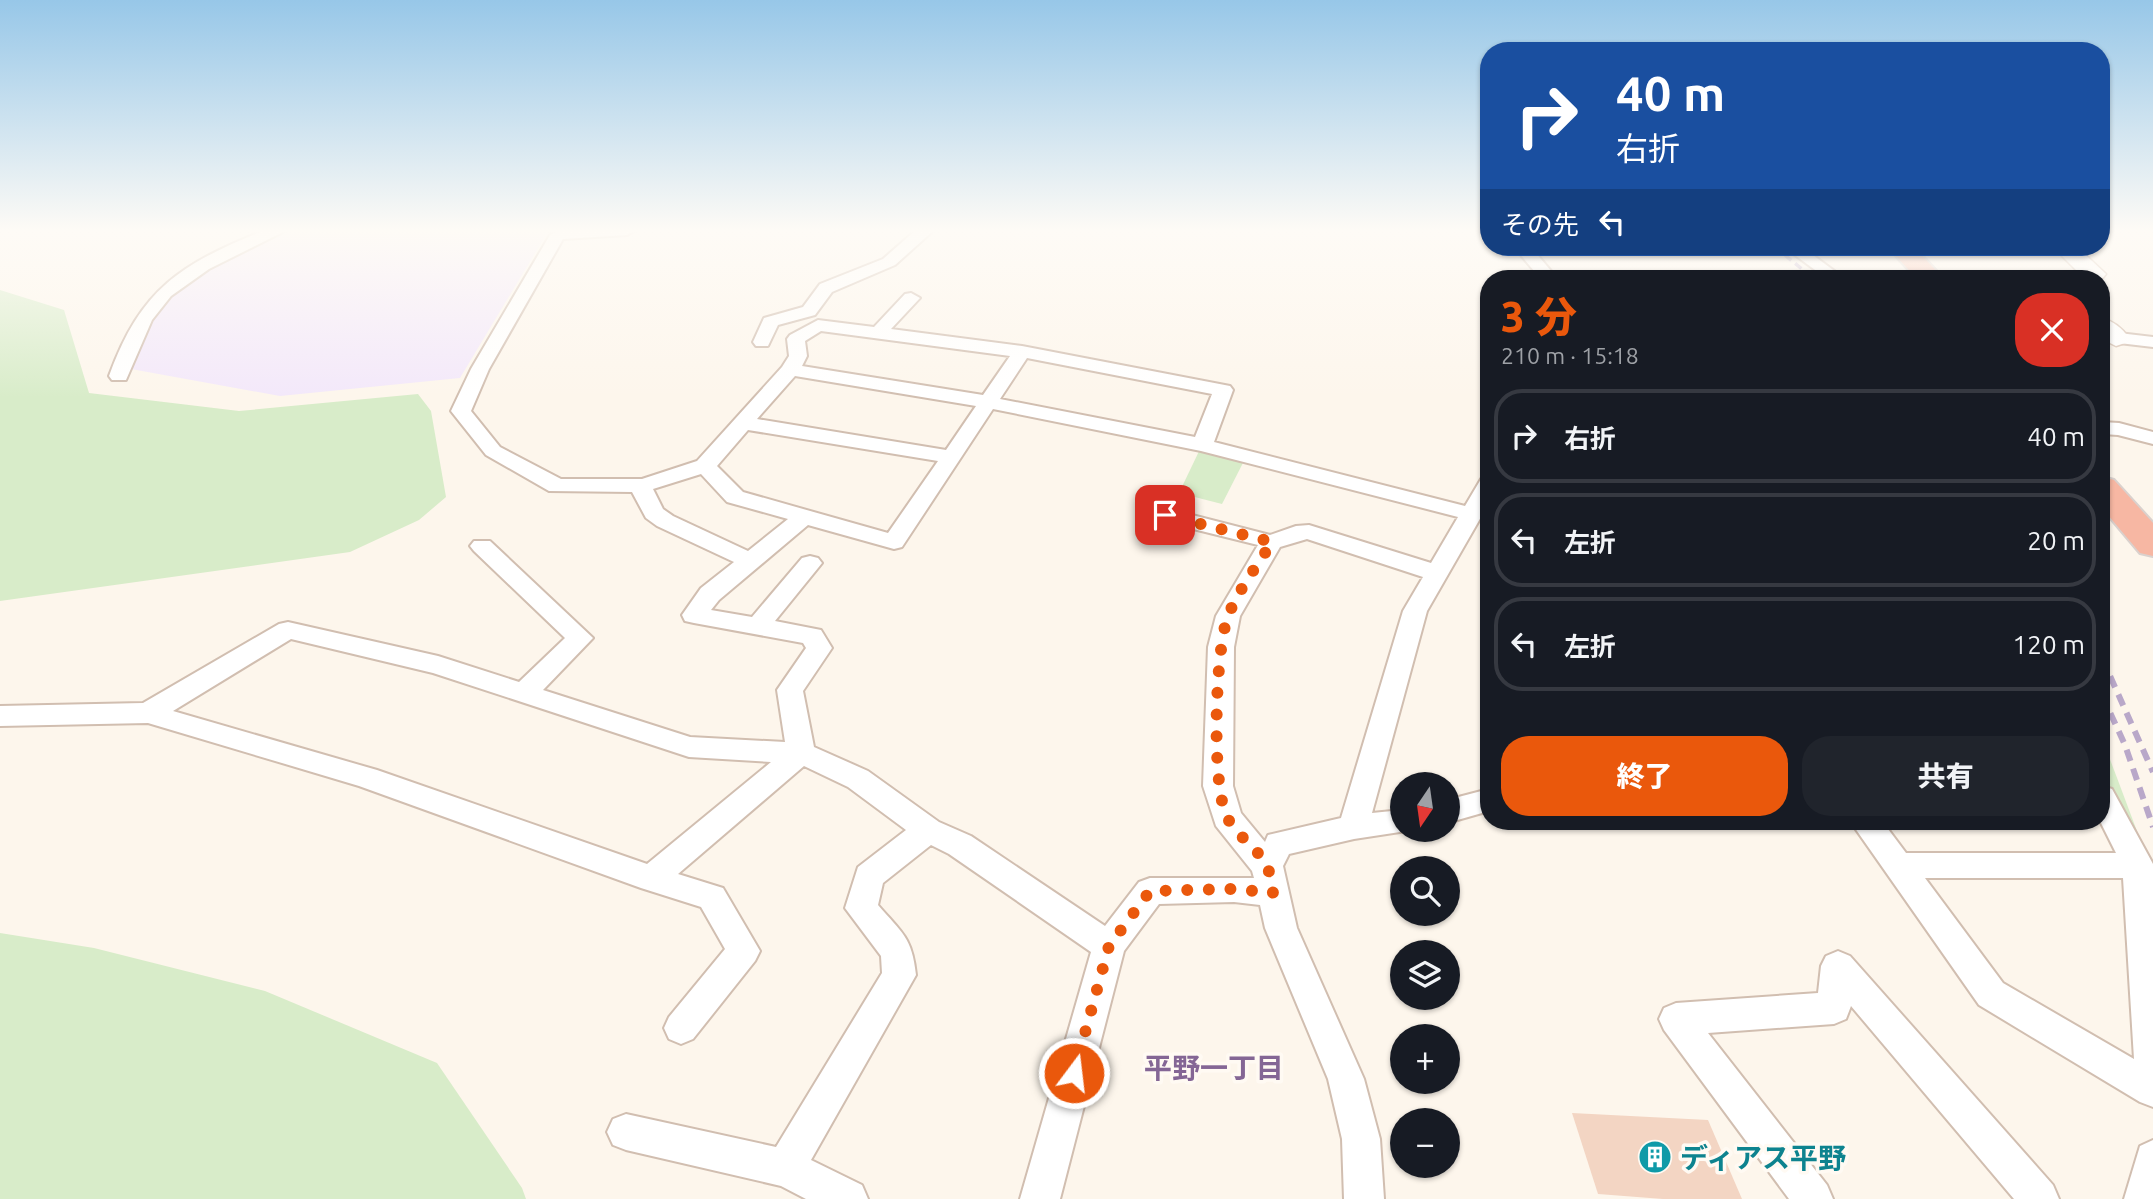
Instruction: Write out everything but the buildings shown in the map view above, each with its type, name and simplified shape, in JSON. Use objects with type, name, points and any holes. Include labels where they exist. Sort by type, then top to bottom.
[{"type":"highway","points":[[2110,465],[2153,511]]},
{"type":"highway","points":[[2110,496],[2153,545]]},
{"type":"street","points":[[118,376],[131,341],[163,293],[174,286]]},
{"type":"street","points":[[528,286],[480,369],[461,411],[494,451],[557,486],[645,485],[705,466],[790,370],[797,356],[796,339],[818,325],[1022,352],[1223,390],[1202,445]]},
{"type":"street","points":[[762,342],[770,322],[808,311],[826,288],[831,286]]},
{"type":"street","points":[[879,332],[911,298]]},
{"type":"street","points":[[2110,334],[2153,342]]},
{"type":"street","points":[[705,466],[735,497],[894,542],[1022,352]]},
{"type":"street","points":[[790,370],[987,402],[1202,445],[1472,514]]},
{"type":"street","points":[[743,423],[951,457]]},
{"type":"street","points":[[2110,428],[2153,438]]},
{"type":"street","points":[[643,491],[654,513],[665,521],[750,561]]},
{"type":"street","points":[[1354,827],[1415,611],[1480,500]]},
{"type":"street","points":[[1165,515],[1272,542],[1296,533],[1309,532],[1437,573]]},
{"type":"street","points":[[801,753],[790,690],[818,648],[812,636],[694,615],[710,594],[804,517]]},
{"type":"street","points":[[1272,542],[1228,616],[1220,647],[1218,786],[1227,818],[1270,879],[1281,928],[1346,1079],[1361,1139],[1364,1199]]},
{"type":"street","points":[[482,546],[580,638],[524,693]]},
{"type":"street","points":[[757,626],[810,563]]},
{"type":"street","points":[[148,713],[288,630],[438,665],[690,747],[801,753],[858,779],[928,830],[960,845],[1109,946]]},
{"type":"street","points":[[0,716],[148,713],[367,778],[652,879],[712,897],[743,951],[681,1028]]},
{"type":"street","points":[[652,879],[801,753]]},
{"type":"street","points":[[1460,808],[1480,803]]},
{"type":"street","points":[[2110,812],[2138,865],[2153,1081]]},
{"type":"street","points":[[1270,879],[1279,844],[1354,827],[1390,823]]},
{"type":"street","points":[[785,1168],[899,975],[897,951],[861,908],[869,876],[928,830]]},
{"type":"street","points":[[1872,830],[1991,994],[2153,1090]]},
{"type":"street","points":[[1898,866],[2138,865]]},
{"type":"street","points":[[1040,1199],[1109,946],[1150,891],[1234,889],[1270,879]]},
{"type":"street","points":[[1813,1199],[1676,1019],[1834,1009],[1838,966],[2039,1199]]},
{"type":"street","points":[[626,1132],[785,1168],[848,1199]]},
{"type":"street","points":[[2144,1199],[2153,1159]]},
{"type":"shaded area","points":[[180,286],[515,286],[460,378],[280,396],[120,367],[165,295]]},
{"type":"green space","points":[[0,290],[64,310],[89,393],[239,411],[418,394],[431,411],[446,497],[419,520],[350,552],[0,601]]},
{"type":"green space","points":[[1202,445],[1246,457],[1222,504],[1179,493]]},
{"type":"green space","points":[[2110,759],[2149,863],[2110,811]]},
{"type":"green space","points":[[0,933],[94,948],[265,991],[437,1063],[522,1188],[526,1199],[0,1199]]},
{"type":"railway","points":[[2110,676],[2153,772]]},
{"type":"railway","points":[[2110,712],[2125,745],[2153,827]]},
{"type":"place","name":"ディアス平野","points":[[1655,1157]]},
{"type":"district","name":"平野一丁目","points":[[1214,1067]]},
{"type":"route","points":[[1074,1073],[1109,946],[1150,891],[1234,889],[1273,893],[1267,866],[1227,818],[1218,786],[1217,754],[1220,647],[1228,616],[1272,542],[1165,515]]}]
